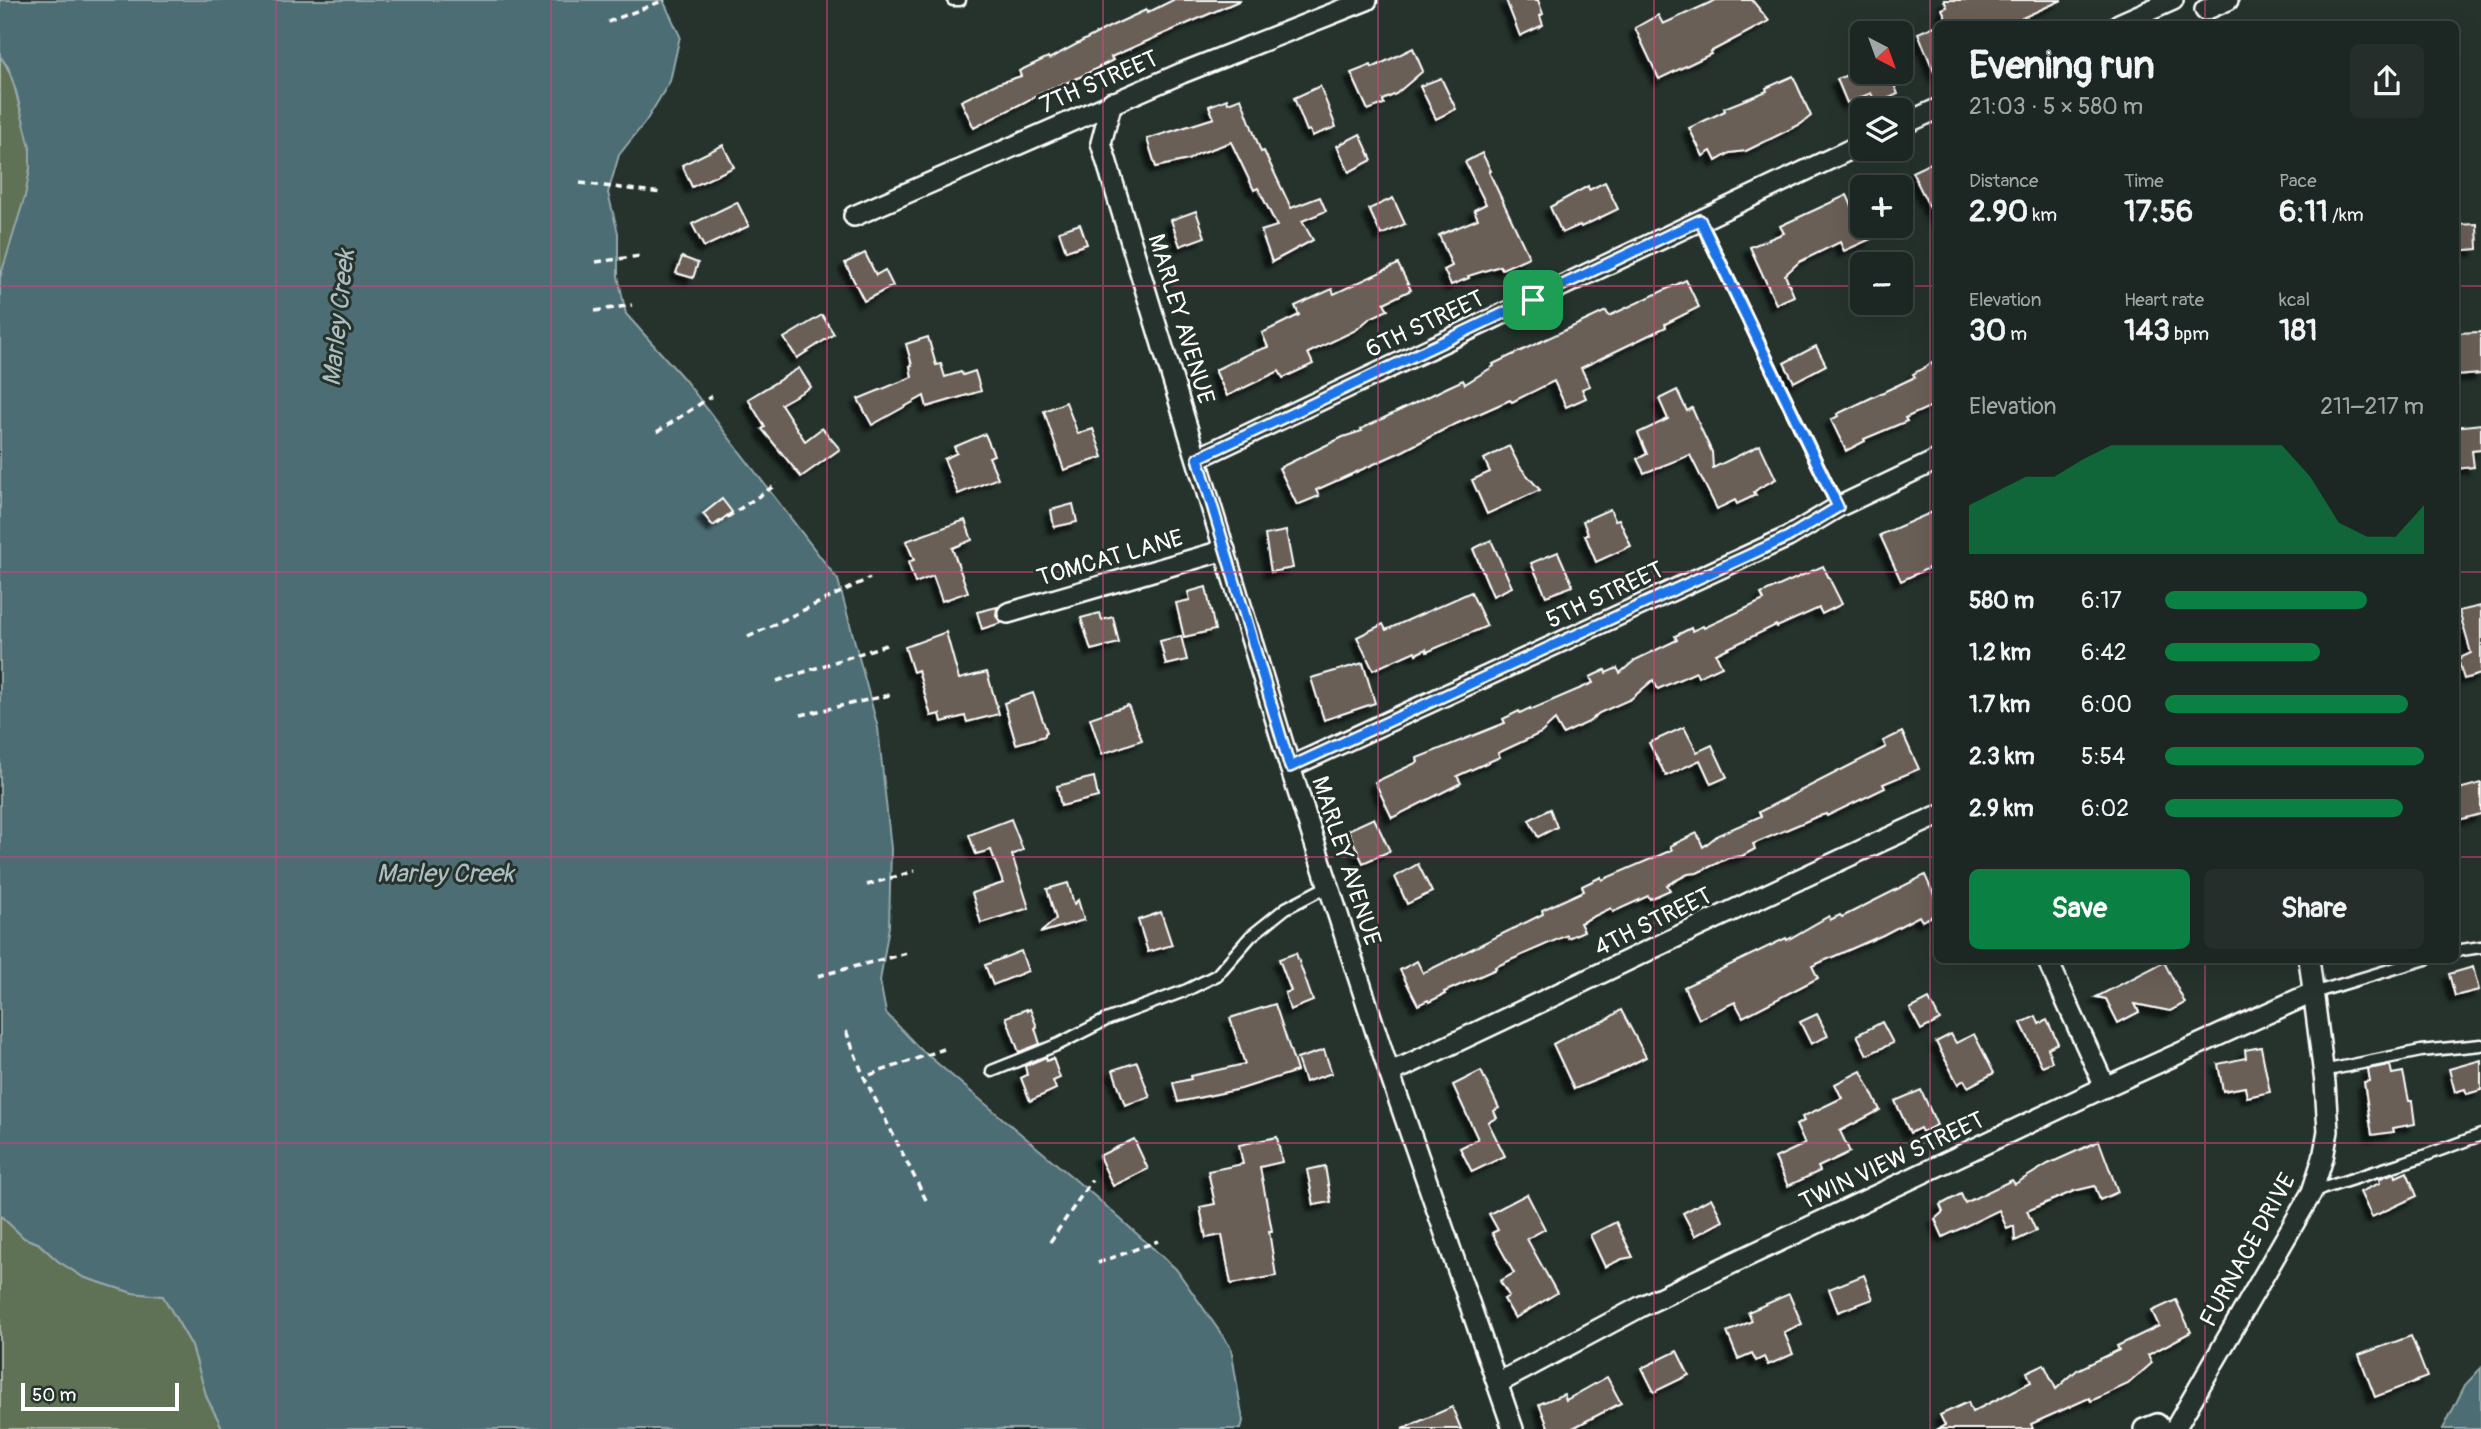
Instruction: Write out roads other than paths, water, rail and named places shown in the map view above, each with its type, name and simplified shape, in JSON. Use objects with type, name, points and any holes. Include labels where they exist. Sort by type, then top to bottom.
[{"type":"street","name":"7TH STREET","points":[[854,216],[1319,9],[1367,0]]},
{"type":"street","points":[[2126,21],[2173,0]]},
{"type":"street","points":[[2204,12],[2228,0]]},
{"type":"street","name":"MARLEY AVENUE","points":[[1112,102],[1101,143],[1328,886],[1389,1072],[1513,1429]]},
{"type":"street","points":[[1913,120],[1934,110]]},
{"type":"street","name":"6TH STREET","points":[[1198,458],[1850,150]]},
{"type":"street","name":"5TH STREET","points":[[1290,767],[1788,537],[1838,507],[1934,461]]},
{"type":"street","name":"TOMCAT LANE","points":[[1008,612],[1225,550]]},
{"type":"street","name":"4TH STREET","points":[[1389,1072],[1934,817]]},
{"type":"street","points":[[2049,963],[2105,1087]]},
{"type":"street","name":"FURNACE DRIVE","points":[[2175,1429],[2312,1192],[2323,1158],[2328,1131],[2309,963]]},
{"type":"street","name":"TWIN VIEW STREET","points":[[1498,1383],[1643,1306],[2105,1087],[2312,993]]},
{"type":"street","points":[[2144,1429],[2157,1424],[2162,1429]]},
{"type":"lane","points":[[953,0],[960,0]]},
{"type":"lane","points":[[1700,220],[1838,507]]},
{"type":"lane","points":[[992,1071],[1059,1044],[1106,1020],[1187,990],[1217,975],[1251,936],[1286,908],[1328,886]]},
{"type":"lane","points":[[2459,950],[2481,947]]},
{"type":"lane","points":[[2312,993],[2413,963]]},
{"type":"lane","points":[[2323,1070],[2420,1051],[2481,1045]]},
{"type":"lane","points":[[2312,1192],[2481,1135]]},
{"type":"water","name":"Marley Creek","points":[[0,0],[663,0],[680,36],[670,81],[646,121],[619,155],[608,193],[618,233],[618,276],[626,314],[684,379],[838,580],[878,728],[891,849],[889,926],[880,981],[886,1013],[918,1047],[1098,1199],[1176,1269],[1231,1348],[1243,1421],[1241,1429],[223,1429],[207,1398],[192,1346],[163,1296],[133,1293],[83,1277],[58,1261],[38,1243],[24,1238],[0,1215],[0,278],[25,196],[30,170],[30,147],[16,91],[8,67],[0,56]]},
{"type":"water","points":[[2481,1368],[2481,1429],[2443,1429],[2465,1385]]}]
